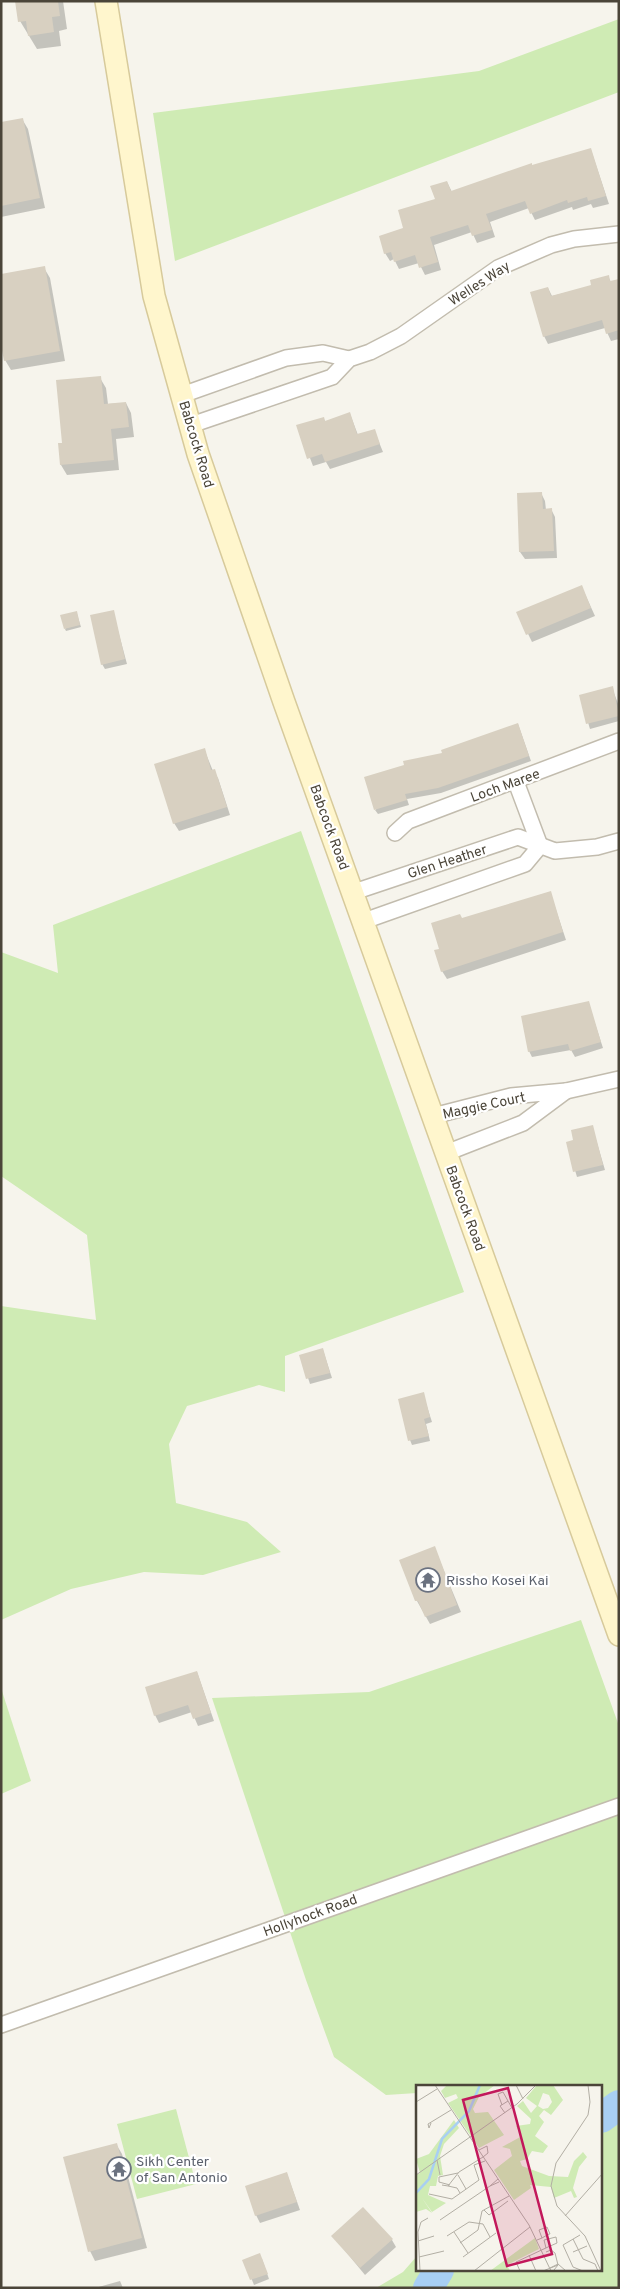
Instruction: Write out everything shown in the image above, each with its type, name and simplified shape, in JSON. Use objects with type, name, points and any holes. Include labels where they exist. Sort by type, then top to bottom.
[{"type":"main road","name":"Babcock Road","points":[[106,1],[154,296],[198,454],[281,693],[354,892],[619,1635]]},
{"type":"street","name":"Welles Way","points":[[191,425],[332,376],[349,359],[370,352],[401,336],[470,286],[528,254],[574,239],[619,234]]},
{"type":"street","points":[[182,395],[286,358],[323,353],[349,359]]},
{"type":"street","name":"Loch Maree","points":[[395,833],[408,821],[516,782],[619,741]]},
{"type":"street","points":[[516,782],[540,846]]},
{"type":"street","name":"Glen Heather","points":[[354,892],[518,837],[555,851],[575,850],[619,841]]},
{"type":"street","name":"Glen Heather","points":[[364,921],[525,864],[540,846]]},
{"type":"street","name":"Maggie Court","points":[[433,1116],[511,1096],[566,1091],[619,1079]]},
{"type":"street","name":"Maggie Court","points":[[446,1153],[523,1123],[566,1091]]},
{"type":"street","name":"Hollyhock Road","points":[[1,2025],[619,1806]]},
{"type":"green space","points":[[619,19],[619,92],[175,261],[153,113],[479,71]]},
{"type":"green space","points":[[301,831],[464,1292],[285,1356],[285,1392],[259,1385],[187,1406],[169,1444],[176,1503],[247,1522],[281,1552],[203,1575],[144,1572],[71,1589],[1,1620],[1,1306],[96,1320],[87,1235],[1,1176],[1,952],[58,973],[53,925]]},
{"type":"green space","points":[[581,1620],[619,1726],[619,2288],[376,2288],[403,2272],[416,2257],[416,2272],[602,2272],[602,2085],[416,2085],[416,2093],[386,2095],[334,2057],[306,1980],[212,1698],[369,1692]]},
{"type":"green space","points":[[1,1688],[31,1781],[1,1794]]},
{"type":"green space","points":[[176,2109],[196,2184],[137,2199],[117,2124]]},
{"type":"building","points":[[15,1],[58,1],[60,16],[52,17],[54,32],[28,36],[26,21],[18,22]]},
{"type":"building","points":[[23,118],[40,198],[1,206],[1,122]]},
{"type":"building","points":[[591,148],[606,196],[588,201],[587,197],[568,203],[567,200],[530,214],[525,201],[486,214],[492,230],[472,236],[468,225],[430,237],[438,262],[419,268],[415,255],[394,262],[391,252],[384,254],[379,236],[403,228],[398,210],[435,199],[430,186],[447,181],[451,191],[532,163],[532,165]]},
{"type":"building","points":[[45,266],[60,351],[4,361],[1,345],[1,274]]},
{"type":"building","points":[[609,275],[610,281],[619,279],[619,330],[606,334],[602,320],[543,337],[530,292],[548,287],[551,296],[591,285],[590,280]]},
{"type":"building","points":[[101,376],[104,404],[126,402],[129,427],[111,429],[114,460],[60,465],[58,443],[62,443],[56,380]]},
{"type":"building","points":[[350,412],[357,434],[375,429],[380,444],[325,462],[322,454],[307,459],[296,425],[324,417],[325,421]]},
{"type":"building","points":[[542,492],[543,509],[552,508],[554,551],[519,552],[517,493]]},
{"type":"building","points":[[582,585],[591,608],[526,635],[516,612]]},
{"type":"building","points":[[114,610],[125,659],[101,665],[90,615]]},
{"type":"building","points":[[77,611],[80,625],[64,629],[60,615]]},
{"type":"building","points":[[613,686],[619,716],[586,724],[579,695]]},
{"type":"building","points":[[518,723],[529,756],[438,788],[405,794],[407,800],[374,810],[364,777],[404,765],[403,761],[442,753],[441,750]]},
{"type":"building","points":[[205,748],[211,770],[215,769],[227,807],[173,824],[154,764]]},
{"type":"building","points":[[551,891],[563,932],[441,972],[434,950],[439,949],[431,923],[460,914],[462,918]]},
{"type":"building","points":[[589,1001],[601,1042],[570,1051],[568,1044],[528,1052],[521,1016]]},
{"type":"building","points":[[593,1125],[603,1165],[573,1172],[566,1142],[573,1140],[571,1130]]},
{"type":"building","points":[[323,1348],[330,1373],[306,1379],[299,1355]]},
{"type":"building","points":[[424,1392],[430,1417],[424,1419],[429,1436],[408,1441],[398,1399]]},
{"type":"building","name":"Rissho Kosei Kai","points":[[435,1546],[457,1605],[425,1617],[418,1601],[415,1601],[399,1560]]},
{"type":"building","points":[[197,1671],[211,1713],[193,1719],[188,1705],[154,1716],[145,1687]]},
{"type":"building","points":[[117,2143],[142,2238],[88,2252],[63,2157]]},
{"type":"building","points":[[287,2172],[297,2202],[255,2216],[245,2186]]},
{"type":"building","points":[[363,2207],[393,2239],[360,2268],[331,2236]]},
{"type":"building","points":[[260,2253],[268,2274],[250,2280],[242,2260]]},
{"type":"waterway","points":[[602,2117],[619,2105]]},
{"type":"waterway","points":[[428,2288],[438,2272]]},
{"type":"place","name":"Rissho Kosei Kai","points":[[428,1580]]},
{"type":"place","name":"Sikh Center of San Antonio","points":[[119,2169]]}]
